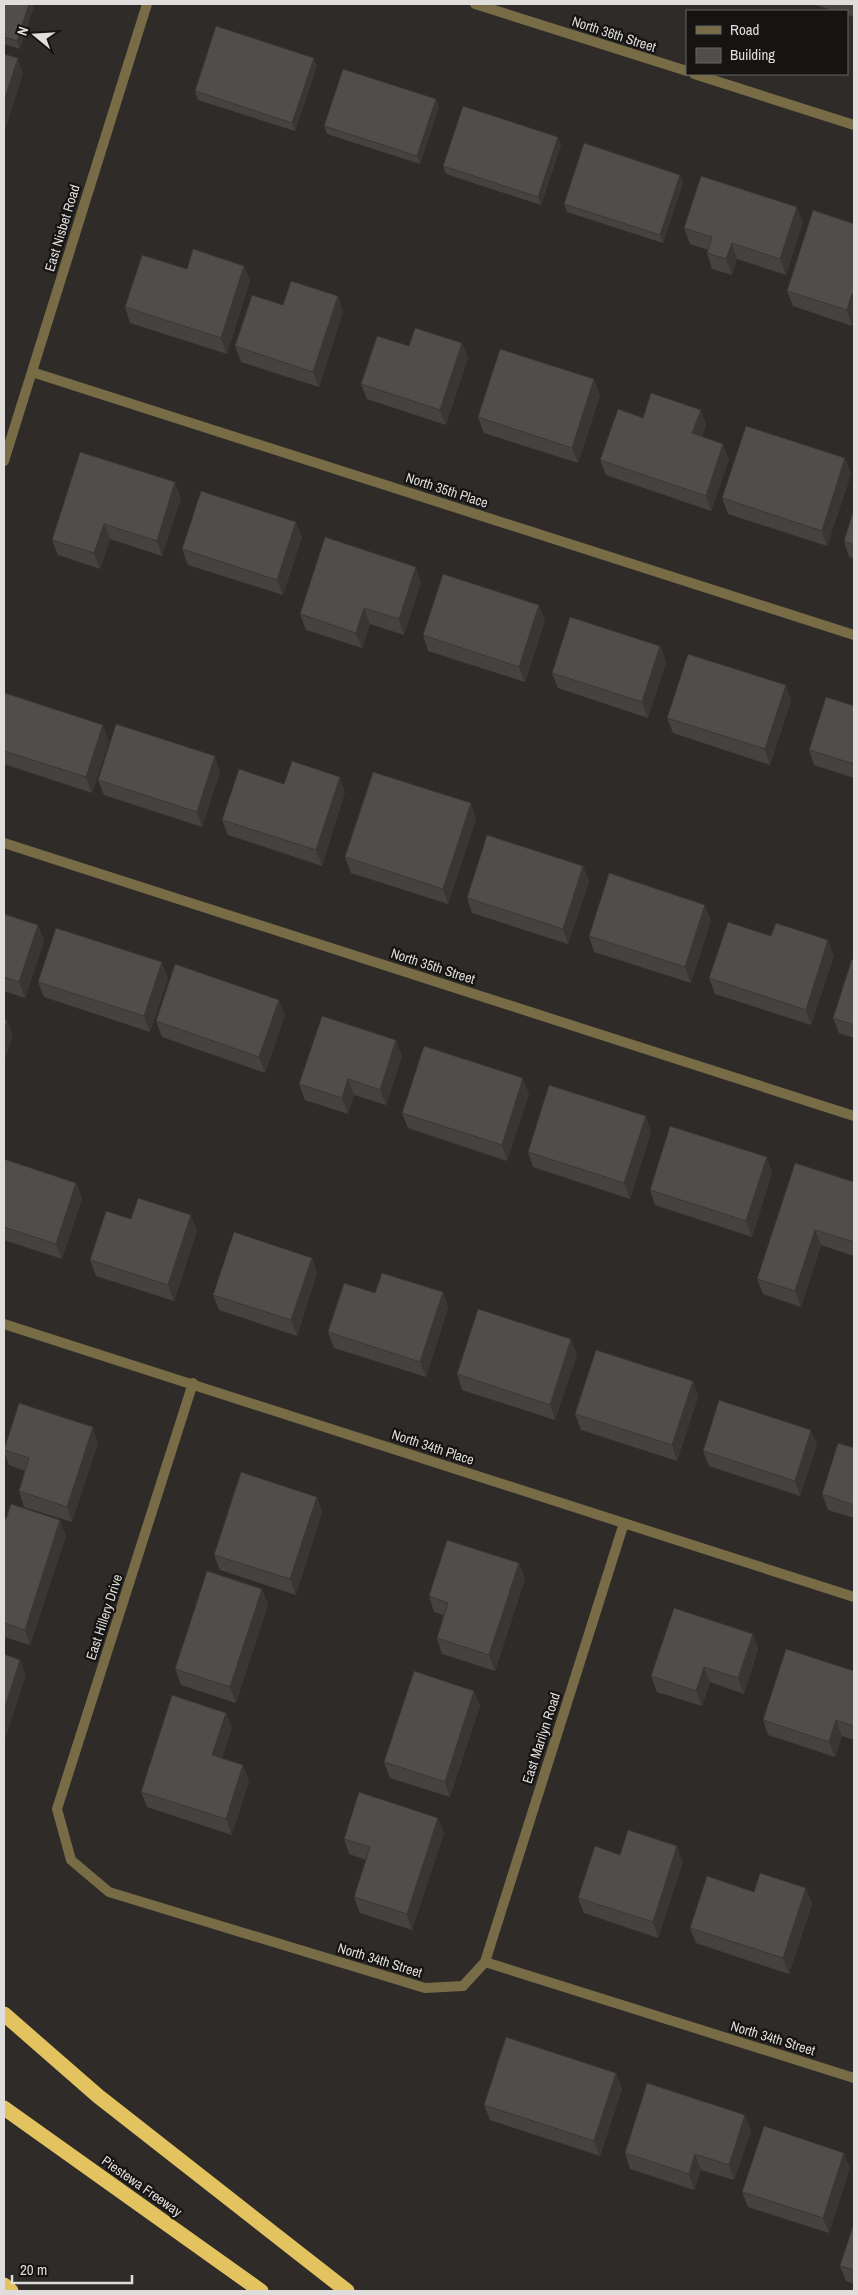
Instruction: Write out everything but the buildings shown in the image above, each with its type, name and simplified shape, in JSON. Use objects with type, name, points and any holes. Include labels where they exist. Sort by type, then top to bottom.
[{"type":"highway","points":[[4,2014],[98,2096],[347,2291]]},
{"type":"highway","name":"Piestewa Freeway","points":[[4,2108],[261,2291]]},
{"type":"highway","points":[[4,2285],[11,2291]]},
{"type":"street","name":"East Nisbet Road","points":[[4,461],[147,4]]},
{"type":"street","name":"North 36th Street","points":[[475,4],[686,71]]},
{"type":"street","points":[[697,75],[854,125]]},
{"type":"street","name":"North 35th Place","points":[[32,372],[854,635]]},
{"type":"street","name":"North 35th Street","points":[[4,843],[854,1116]]},
{"type":"street","name":"North 34th Place","points":[[4,1324],[193,1383],[854,1597]]},
{"type":"street","name":"East Hillery Drive","points":[[71,1860],[57,1809],[193,1383]]},
{"type":"street","name":"East Marilyn Road","points":[[485,1962],[624,1523]]},
{"type":"street","name":"North 34th Street","points":[[71,1860],[109,1892],[425,1988],[463,1986],[485,1962],[854,2078]]}]
